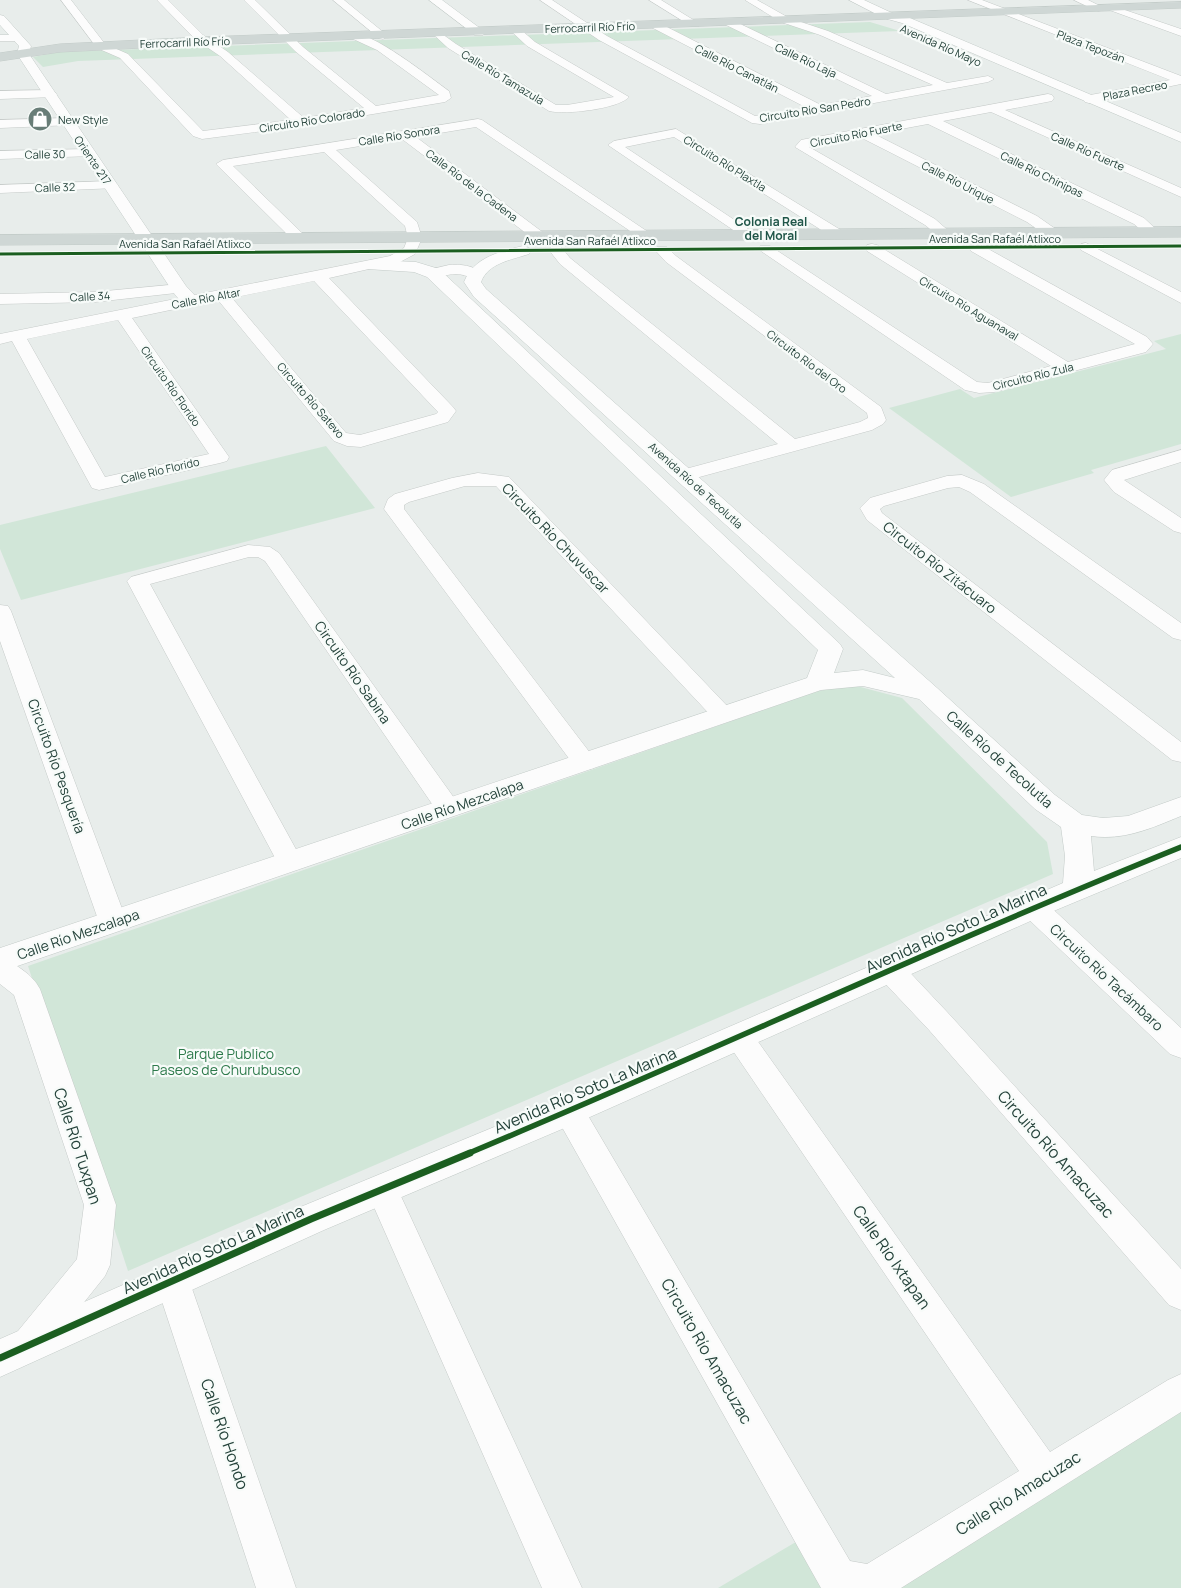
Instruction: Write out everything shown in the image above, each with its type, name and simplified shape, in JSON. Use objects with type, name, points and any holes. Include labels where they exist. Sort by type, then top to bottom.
[{"type":"main road","name":"Ferrocarril Río Frío","points":[[0,57],[22,46],[60,48],[203,40],[383,36],[1181,5]]},
{"type":"main road","name":"Avenida San Rafaél Atlixco","points":[[0,254],[156,253],[412,244],[540,237],[1181,232]]},
{"type":"main road","name":"Avenida San Rafaél Atlixco","points":[[0,240],[299,238],[523,251],[1181,246]]},
{"type":"street","points":[[66,0],[101,46]]},
{"type":"street","points":[[162,0],[203,40],[224,54],[301,122]]},
{"type":"street","points":[[249,0],[289,39],[374,110]]},
{"type":"street","points":[[338,0],[383,36]]},
{"type":"street","points":[[434,0],[479,32]]},
{"type":"street","name":"Circuito Río San Pedro","points":[[545,0],[603,38],[746,118],[760,120],[988,80]]},
{"type":"street","points":[[654,0],[695,24]]},
{"type":"street","points":[[750,0],[786,20],[824,33],[947,87]]},
{"type":"street","points":[[855,0],[888,16]]},
{"type":"street","name":"Plaza Tepozán","points":[[973,0],[1181,80]]},
{"type":"street","points":[[1079,0],[1181,33]]},
{"type":"street","name":"Avenida Río Mayo","points":[[1181,138],[906,20],[888,16],[887,22],[1181,149]]},
{"type":"street","name":"Oriente 217","points":[[0,19],[22,46],[68,122],[185,295]]},
{"type":"street","name":"Calle Río Laja","points":[[728,22],[885,98]]},
{"type":"street","name":"Calle Río Canatlán","points":[[655,25],[819,109]]},
{"type":"street","name":"Calle Río Tamazula","points":[[438,34],[452,46],[554,108],[567,109],[623,97],[531,44],[515,30]]},
{"type":"street","name":"Circuito Río Colorado","points":[[101,46],[124,56],[197,133],[202,135],[301,122],[445,98],[445,94],[381,48],[355,36]]},
{"type":"street","points":[[0,38],[22,46]]},
{"type":"street","name":"Plaza Recreo","points":[[1089,99],[1181,80]]},
{"type":"street","points":[[0,95],[51,94]]},
{"type":"street","name":"Circuito Río Fuerte","points":[[944,233],[930,222],[801,147],[806,143],[1048,98]]},
{"type":"street","name":"Calle Río Fuerte","points":[[994,108],[1181,193]]},
{"type":"street","name":"Calle Río Chinipas","points":[[930,120],[1139,221],[1152,232]]},
{"type":"street","points":[[0,124],[68,122]]},
{"type":"street","name":"Calle Río Sonora","points":[[299,238],[223,164],[478,123],[647,236]]},
{"type":"street","name":"Calle Río Urique","points":[[862,133],[1032,219],[1052,233]]},
{"type":"street","name":"Calle Río de la Cadena","points":[[404,134],[540,237]]},
{"type":"street","name":"Circuito Río Plaxtla","points":[[750,235],[614,145],[676,134],[839,235]]},
{"type":"street","points":[[326,147],[412,225],[412,244]]},
{"type":"street","name":"Calle 30","points":[[0,155],[89,153]]},
{"type":"street","name":"Calle 32","points":[[0,188],[111,185]]},
{"type":"street","name":"Calle Río Altar","points":[[9,337],[122,315],[185,295],[222,295],[373,265],[395,259],[412,244]]},
{"type":"street","points":[[1086,247],[1181,298]]},
{"type":"street","name":"Circuito Río Aguanaval","points":[[872,248],[1066,368]]},
{"type":"street","name":"Circuito Río Zula","points":[[765,249],[971,386],[979,388],[988,388],[1066,368],[1140,348],[1145,344],[1141,340],[976,248]]},
{"type":"street","points":[[556,250],[565,261],[792,446]]},
{"type":"street","name":"Circuito Río del Oro","points":[[662,250],[671,259],[875,411],[877,420],[866,426],[685,475]]},
{"type":"street","points":[[373,265],[416,267],[433,272],[448,269],[465,269],[474,274],[482,266],[523,251]]},
{"type":"street","name":"Avenida Río de Tecolutla","points":[[433,272],[831,649],[818,683]]},
{"type":"street","name":"Avenida Río de Tecolutla","points":[[474,274],[472,282],[480,293],[928,693]]},
{"type":"street","name":"Circuito Río Satevo","points":[[222,295],[340,436],[347,440],[361,441],[442,418],[447,411],[318,276]]},
{"type":"street","name":"Calle 34","points":[[0,299],[185,295]]},
{"type":"street","points":[[0,312],[95,297]]},
{"type":"street","name":"Circuito Río Florido","points":[[122,315],[220,457]]},
{"type":"street","name":"Calle Río Florido","points":[[9,337],[100,484],[220,457]]},
{"type":"street","points":[[1181,456],[1119,474],[1114,480],[1121,488],[1181,527]]},
{"type":"street","name":"Circuito Río Chuvuscar","points":[[585,762],[394,509],[394,503],[402,498],[475,478],[489,478],[502,481],[723,715]]},
{"type":"street","name":"Circuito Río Zitácuaro","points":[[1181,634],[977,488],[962,481],[947,482],[877,502],[870,508],[874,516],[1181,754]]},
{"type":"street","name":"Circuito Río Sabina","points":[[290,862],[138,581],[248,551],[263,551],[272,557],[448,808]]},
{"type":"street","name":"Circuito Río Pesquería","points":[[0,612],[113,922]]},
{"type":"street","name":"Calle Río Mezcalapa","points":[[0,960],[818,683],[863,678],[928,693]]},
{"type":"street","name":"Calle Río de Tecolutla","points":[[928,693],[1045,802],[1074,823]]},
{"type":"street","points":[[1077,889],[1080,856],[1074,823],[1103,828],[1131,825],[1181,806]]},
{"type":"street","name":"Avenida Río Soto La Marina","points":[[14,1353],[172,1280],[569,1111],[1033,907],[1180,849]]},
{"type":"street","name":"Circuito Río Tacámbaro","points":[[1033,907],[1181,1046]]},
{"type":"street","name":"Calle Río Tuxpan","points":[[0,969],[26,989],[100,1205],[93,1265],[14,1353]]},
{"type":"street","name":"Circuito Río Amacuzac","points":[[890,970],[939,1022],[1181,1294]]},
{"type":"street","name":"Calle Río Ixtapan","points":[[739,1037],[1046,1477]]},
{"type":"street","name":"Circuito Río Amacuzac","points":[[569,1111],[836,1575],[852,1582]]},
{"type":"street","points":[[382,1189],[562,1588]]},
{"type":"street","name":"Calle Río Hondo","points":[[172,1280],[276,1588]]},
{"type":"street","name":"Calle Río Amacuzac","points":[[852,1582],[871,1584],[1181,1392]]},
{"type":"green space","points":[[870,22],[900,31],[78,61],[43,67],[33,57],[59,52]]},
{"type":"green space","points":[[1181,334],[1181,444],[1091,470],[1094,473],[1011,497],[889,408],[960,389],[974,398],[1166,349],[1154,341]]},
{"type":"green space","points":[[326,446],[375,508],[21,600],[0,549],[0,525]]},
{"type":"green space","name":"Parque Publico Paseos de Churubusco","points":[[853,685],[902,698],[1047,842],[1053,874],[128,1271],[28,966],[818,691]]},
{"type":"green space","points":[[1181,1379],[1181,1588],[718,1588],[811,1533],[838,1582]]},
{"type":"cycle path","points":[[0,254],[1181,246]]},
{"type":"cycle path","points":[[0,1358],[311,1219],[569,1111],[1033,907],[1181,847]]},
{"type":"place","name":"New Style","points":[[40,119]]},
{"type":"district","name":"Colonia Real del Moral","points":[[771,228]]}]
